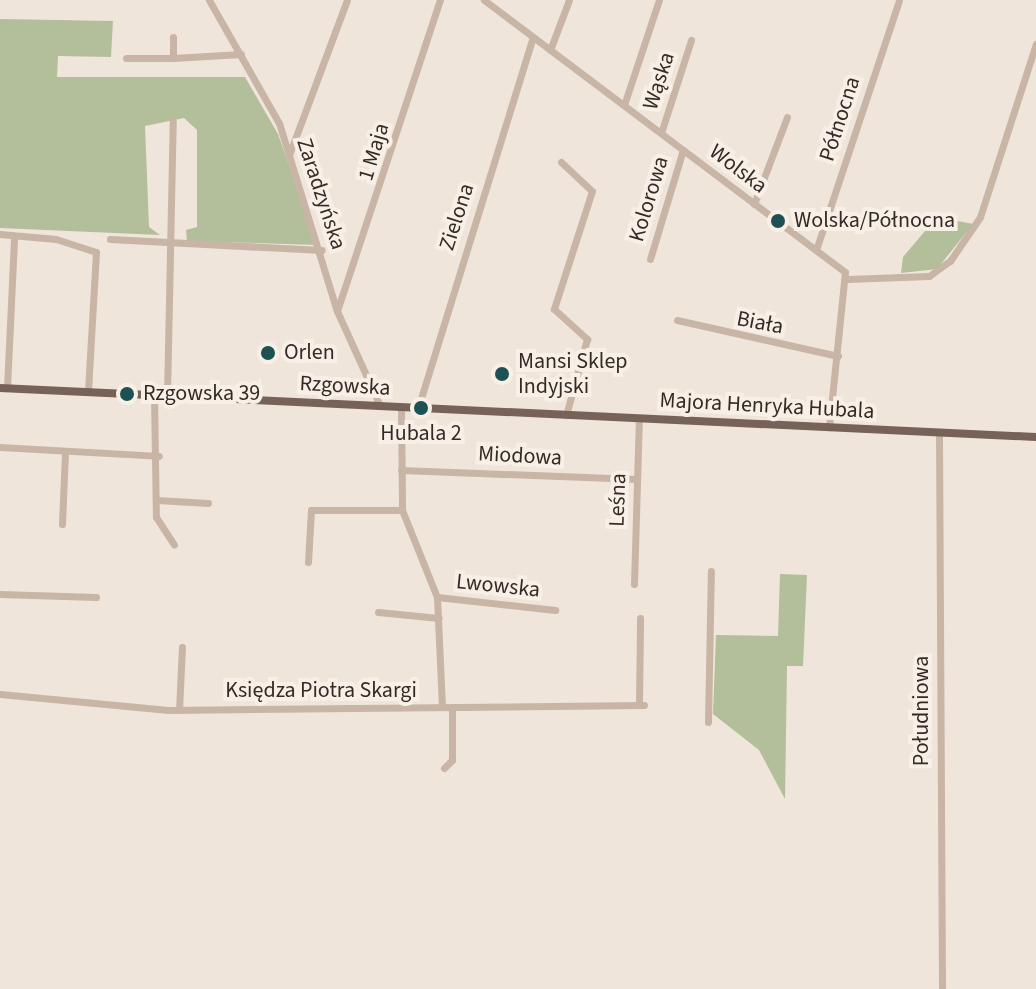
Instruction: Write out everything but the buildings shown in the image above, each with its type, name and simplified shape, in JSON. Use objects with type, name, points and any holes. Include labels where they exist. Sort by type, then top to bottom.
[{"type":"main road","name":"Rzgowska","points":[[4,388],[401,407]]},
{"type":"main road","name":"Majora Henryka Hubala","points":[[401,407],[1036,437]]},
{"type":"street","name":"Zaradzyńska","points":[[209,0],[241,54],[289,155],[322,250],[337,311],[380,406]]},
{"type":"street","points":[[289,155],[347,0]]},
{"type":"street","name":"1 Maja","points":[[337,311],[440,0]]},
{"type":"street","name":"Wolska","points":[[484,0],[816,250],[848,279]]},
{"type":"street","points":[[550,50],[569,0]]},
{"type":"street","points":[[624,105],[659,0]]},
{"type":"street","name":"Północna","points":[[816,250],[899,0]]},
{"type":"street","points":[[173,37],[173,58]]},
{"type":"street","name":"Zielona","points":[[418,408],[533,37]]},
{"type":"street","name":"Wąska","points":[[661,133],[691,40]]},
{"type":"street","points":[[829,427],[848,279],[929,276],[950,261],[980,217],[1036,44]]},
{"type":"street","points":[[126,58],[241,54]]},
{"type":"street","points":[[754,204],[787,117]]},
{"type":"street","points":[[167,396],[174,244],[173,121]]},
{"type":"street","name":"Kolorowa","points":[[650,259],[683,150]]},
{"type":"street","points":[[561,162],[586,179],[591,194],[554,309],[586,335],[566,415]]},
{"type":"street","points":[[0,234],[14,238],[56,239],[96,252],[88,392]]},
{"type":"street","points":[[4,388],[14,238]]},
{"type":"street","points":[[110,239],[322,250]]},
{"type":"street","name":"Biała","points":[[677,320],[838,356]]},
{"type":"street","points":[[154,395],[159,456],[156,517],[174,545]]},
{"type":"street","points":[[401,407],[402,510],[437,597],[442,707]]},
{"type":"street","name":"Leśna","points":[[634,584],[639,418]]},
{"type":"street","name":"Południowa","points":[[939,433],[942,989]]},
{"type":"street","points":[[0,447],[159,456]]},
{"type":"street","points":[[62,524],[65,451]]},
{"type":"street","name":"Miodowa","points":[[401,470],[637,479]]},
{"type":"street","points":[[157,500],[208,503]]},
{"type":"street","points":[[308,562],[311,510],[402,510]]},
{"type":"street","points":[[708,722],[711,571]]},
{"type":"street","points":[[0,594],[96,597]]},
{"type":"street","name":"Lwowska","points":[[437,597],[555,610]]},
{"type":"street","points":[[378,612],[439,618]]},
{"type":"street","name":"Księdza Piotra Skargi","points":[[0,694],[179,710],[642,705],[640,618]]},
{"type":"street","points":[[179,710],[182,647]]},
{"type":"street","points":[[444,768],[452,760],[452,708]]},
{"type":"green space","points":[[0,19],[113,21],[111,57],[58,56],[57,77],[245,77],[278,134],[317,245],[187,241],[186,230],[197,227],[197,130],[184,118],[145,126],[149,227],[160,235],[0,228]]},
{"type":"green space","points":[[937,217],[973,224],[937,269],[901,273],[903,257]]},
{"type":"green space","points":[[780,574],[807,575],[803,666],[787,666],[785,799],[759,750],[713,714],[716,635],[778,636]]},
{"type":"place","name":"Wolska/Północna","points":[[778,221]]},
{"type":"place","name":"Orlen","points":[[268,353]]},
{"type":"place","name":"Mansi Sklep Indyjski","points":[[502,374]]},
{"type":"place","name":"Rzgowska 39","points":[[127,394]]},
{"type":"place","name":"Hubala 2","points":[[421,408]]}]
